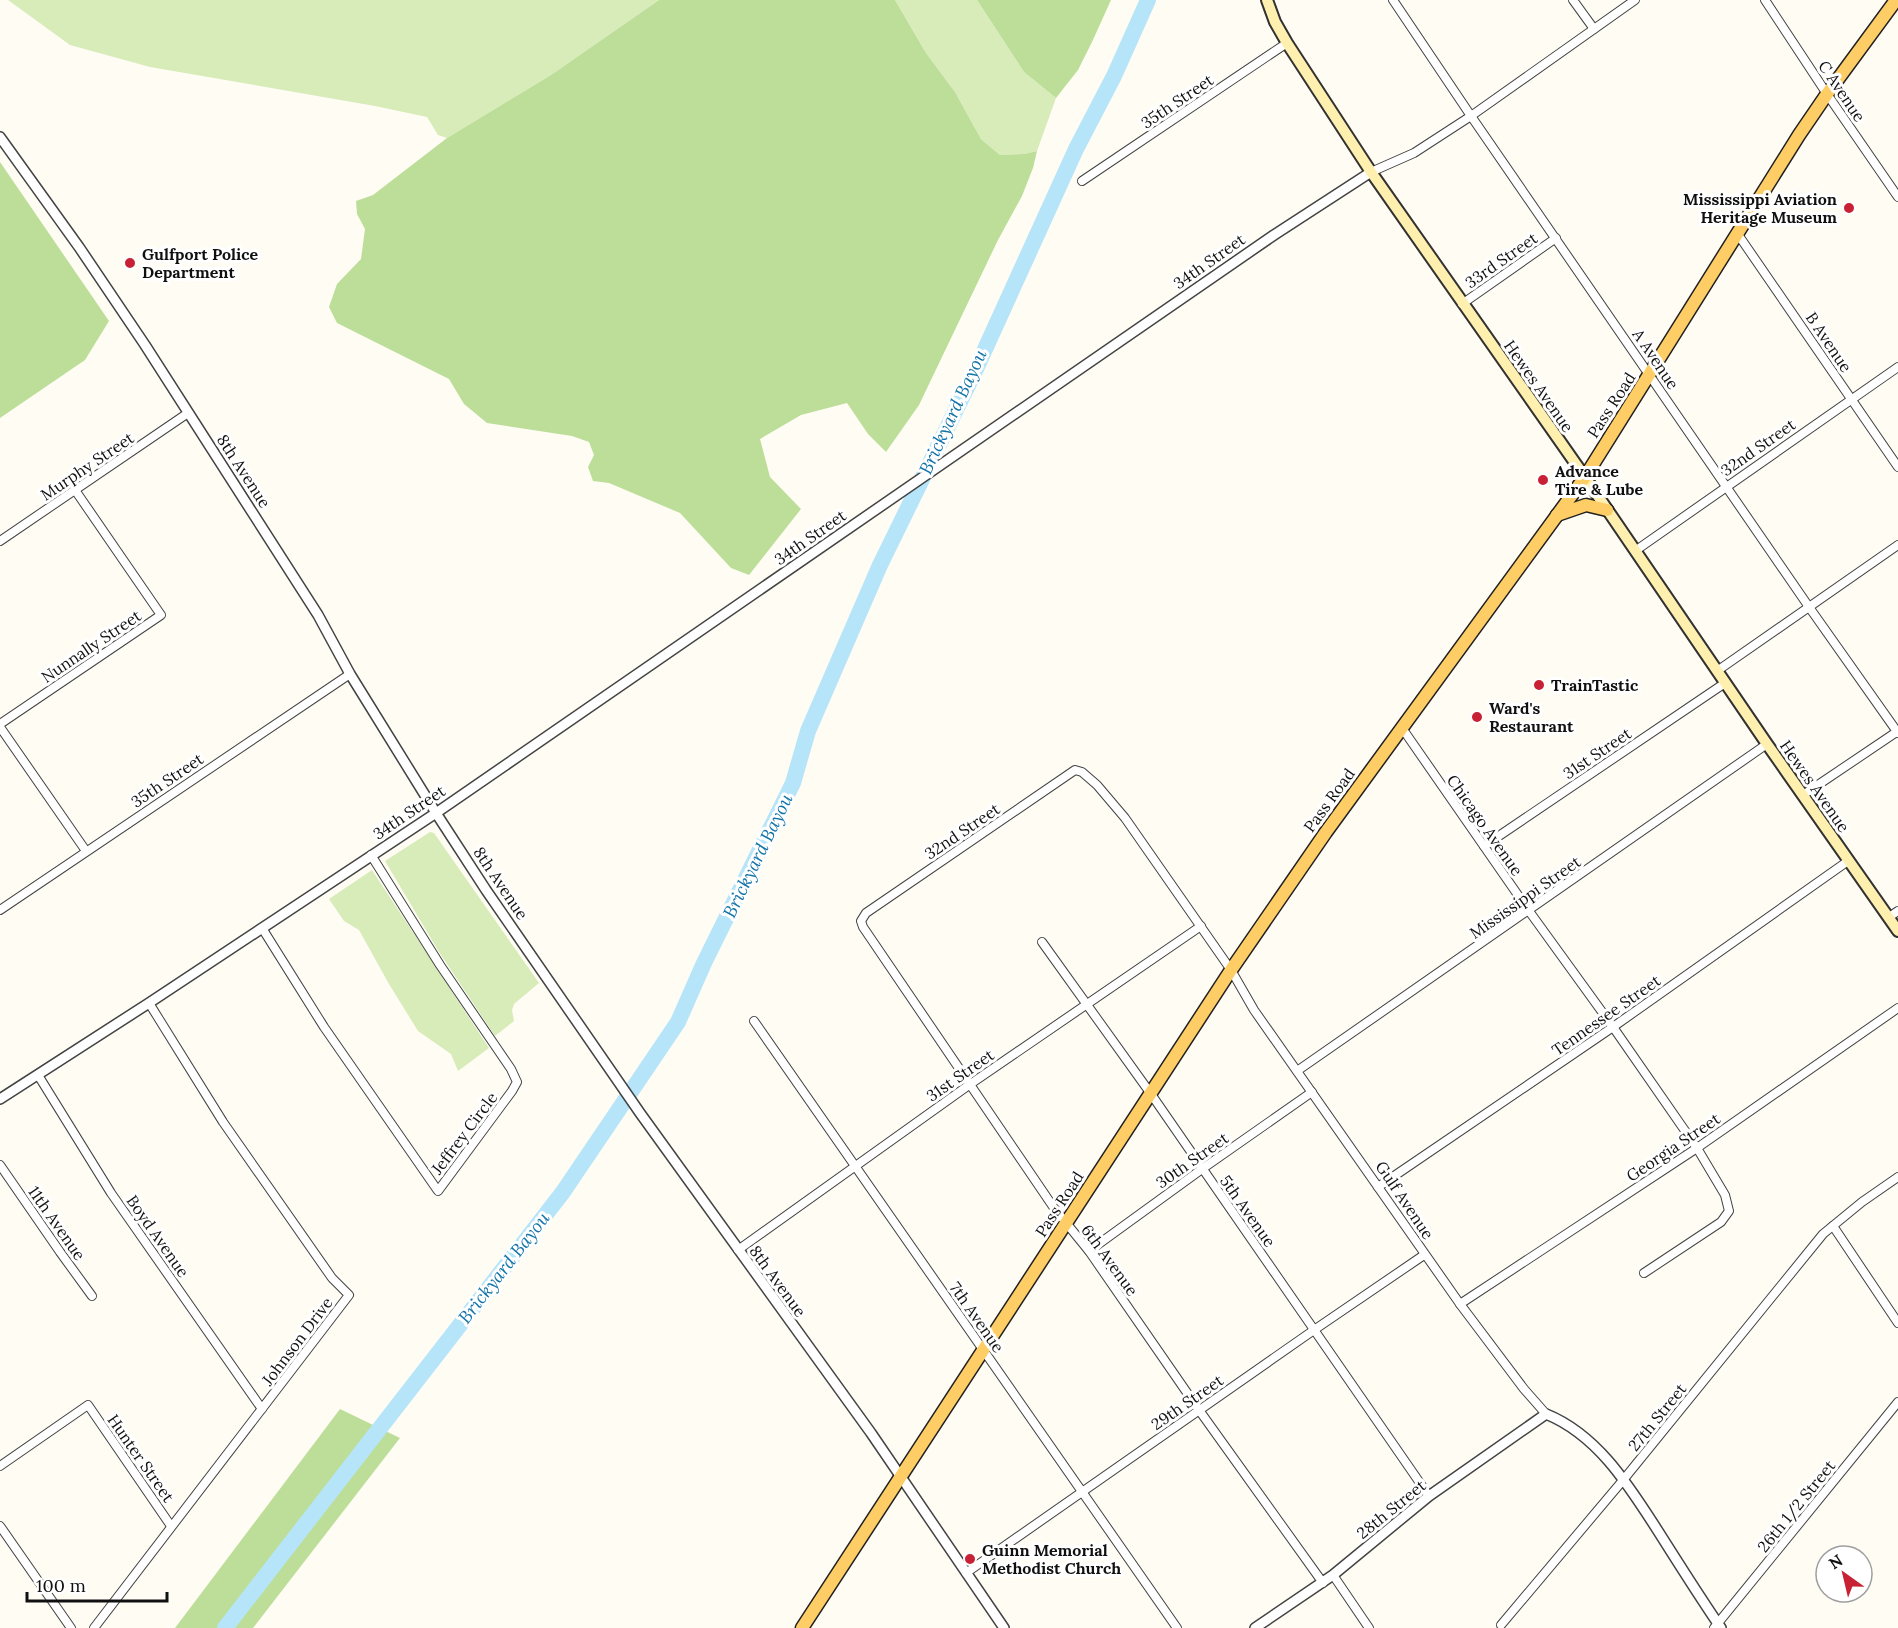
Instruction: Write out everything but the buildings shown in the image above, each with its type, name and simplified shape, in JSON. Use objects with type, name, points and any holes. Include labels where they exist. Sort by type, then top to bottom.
[{"type":"main road","name":"Hewes Avenue","points":[[1268,0],[1275,22],[1287,43],[1371,172],[1585,477],[1848,861],[1893,914],[1898,931]]},
{"type":"main road","name":"Pass Road","points":[[802,1628],[1231,970],[1326,831],[1585,477],[1737,233],[1827,94],[1896,0]]},
{"type":"main road","points":[[1557,515],[1586,505],[1607,510]]},
{"type":"street","name":"A Avenue","points":[[1393,0],[1809,607],[1898,732]]},
{"type":"street","points":[[1574,0],[1594,29]]},
{"type":"street","name":"34th Street","points":[[0,1099],[436,813],[1274,235],[1371,172],[1414,153],[1471,116],[1635,0]]},
{"type":"street","name":"C Avenue","points":[[1765,0],[1827,94],[1896,191]]},
{"type":"street","name":"35th Street","points":[[1082,181],[1287,43]]},
{"type":"street","name":"8th Avenue","points":[[0,137],[146,345],[318,615],[350,674],[486,890],[640,1113],[871,1433],[1004,1628]]},
{"type":"street","name":"B Avenue","points":[[1737,233],[1898,467]]},
{"type":"street","name":"33rd Street","points":[[1462,304],[1556,238]]},
{"type":"street","name":"32nd Street","points":[[1635,551],[1898,367]]},
{"type":"street","name":"Murphy Street","points":[[0,541],[189,413]]},
{"type":"street","name":"Nunnally Street","points":[[75,490],[161,615],[0,725],[86,851]]},
{"type":"street","points":[[1717,671],[1898,545]]},
{"type":"street","name":"35th Street","points":[[0,910],[350,674]]},
{"type":"street","name":"31st Street","points":[[1484,846],[1725,683]]},
{"type":"street","name":"Chicago Avenue","points":[[1402,728],[1528,911],[1613,1027],[1697,1148],[1725,1195],[1729,1211],[1721,1222],[1644,1273]]},
{"type":"street","points":[[1803,795],[1898,732]]},
{"type":"street","name":"Mississippi Street","points":[[1297,1071],[1767,744]]},
{"type":"street","name":"32nd Street","points":[[861,921],[866,913],[1065,776],[1075,770],[1082,772]]},
{"type":"street","name":"Gulf Avenue","points":[[1082,772],[1097,785],[1125,818],[1231,970],[1254,1010],[1460,1304],[1524,1389],[1546,1414],[1564,1421],[1582,1435],[1624,1479],[1718,1626]]},
{"type":"street","name":"Jeffrey Circle","points":[[262,928],[324,1027],[438,1191],[517,1082],[511,1069],[446,974],[371,855]]},
{"type":"street","name":"Tennessee Street","points":[[1378,1187],[1613,1027],[1848,861]]},
{"type":"street","name":"6th Avenue","points":[[861,921],[862,927],[969,1085],[1323,1583]]},
{"type":"street","name":"31st Street","points":[[738,1250],[969,1085],[1201,926]]},
{"type":"street","name":"5th Avenue","points":[[1042,942],[1151,1094],[1429,1496]]},
{"type":"street","name":"Johnson Drive","points":[[94,1628],[349,1295],[332,1278],[223,1122],[148,1004]]},
{"type":"street","name":"Georgia Street","points":[[1460,1304],[1697,1148],[1898,1008]]},
{"type":"street","name":"7th Avenue","points":[[754,1021],[1177,1628]]},
{"type":"street","name":"Boyd Avenue","points":[[38,1075],[111,1193],[262,1409]]},
{"type":"street","name":"30th Street","points":[[1089,1251],[1312,1092]]},
{"type":"street","name":"11th Avenue","points":[[0,1165],[92,1296]]},
{"type":"street","points":[[1898,1177],[1833,1226],[1898,1323]]},
{"type":"street","name":"27th Street","points":[[1502,1625],[1823,1234],[1833,1226]]},
{"type":"street","name":"29th Street","points":[[966,1573],[1424,1255]]},
{"type":"street","name":"26th 1/2 Street","points":[[1718,1626],[1898,1402]]},
{"type":"street","name":"Hunter Street","points":[[0,1466],[88,1405],[171,1526]]},
{"type":"street","name":"28th Street","points":[[1256,1628],[1323,1583],[1429,1496],[1546,1414]]},
{"type":"street","points":[[0,1526],[71,1628]]},
{"type":"street","points":[[1333,1575],[1369,1628]]},
{"type":"green space","points":[[8,0],[659,0],[551,75],[447,138],[438,135],[427,117],[150,67],[70,45]]},
{"type":"green space","points":[[659,0],[895,0],[926,53],[955,92],[981,139],[1000,155],[1037,151],[1022,196],[998,240],[919,405],[886,452],[868,434],[847,403],[801,415],[760,439],[770,477],[801,509],[749,575],[731,568],[680,513],[609,483],[593,481],[588,467],[594,455],[589,442],[572,436],[487,423],[464,404],[449,379],[337,323],[329,307],[337,284],[361,259],[365,229],[357,214],[356,201],[373,195],[447,138],[551,75]]},
{"type":"green space","points":[[895,0],[977,0],[1024,72],[1056,98],[1037,151],[1000,155],[981,139],[955,92],[926,53]]},
{"type":"green space","points":[[977,0],[1111,0],[1078,70],[1056,98],[1024,72]]},
{"type":"green space","points":[[0,162],[109,321],[85,360],[0,418]]},
{"type":"green space","points":[[430,832],[434,833],[539,983],[514,1004],[512,1010],[514,1021],[495,1036],[439,952],[385,861]]},
{"type":"green space","points":[[372,870],[489,1048],[458,1071],[451,1054],[418,1031],[359,930],[344,921],[329,899]]},
{"type":"green space","points":[[340,1409],[400,1438],[253,1628],[175,1628]]},
{"type":"waterway","name":"Brickyard Bayou","points":[[225,1628],[563,1192],[678,1022],[704,963],[793,783],[808,731],[880,565],[976,369],[1076,149],[1114,76],[1148,0]]},
{"type":"place","name":"Mississippi Aviation Heritage Museum","points":[[1849,208]]},
{"type":"place","name":"Gulfport Police Department","points":[[130,263]]},
{"type":"place","name":"Advance Tire & Lube","points":[[1543,480]]},
{"type":"place","name":"TrainTastic","points":[[1539,685]]},
{"type":"place","name":"Ward's Restaurant","points":[[1477,717]]},
{"type":"place","name":"Guinn Memorial Methodist Church","points":[[970,1559]]}]
